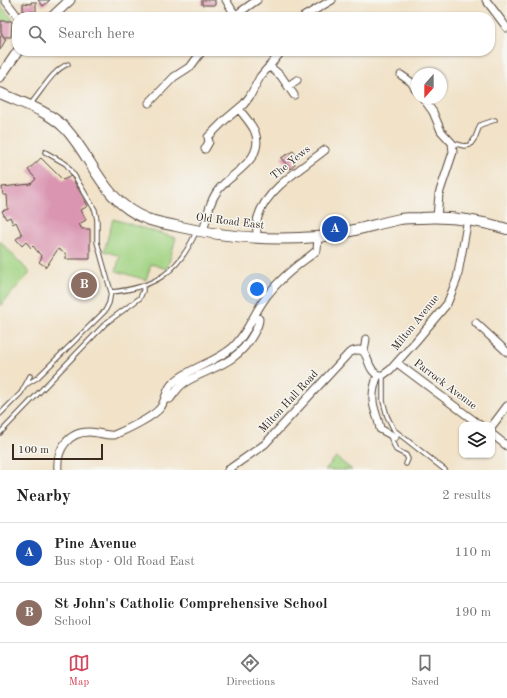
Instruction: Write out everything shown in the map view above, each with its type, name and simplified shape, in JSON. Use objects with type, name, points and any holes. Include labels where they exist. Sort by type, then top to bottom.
[{"type":"main road","name":"Old Road East","points":[[0,93],[48,114],[65,128],[82,151],[98,177],[117,200],[130,211],[148,219],[200,232],[257,238],[318,237],[402,219],[438,217],[468,219],[507,228]]},
{"type":"street","points":[[5,0],[14,12]]},
{"type":"street","points":[[57,12],[70,0]]},
{"type":"street","points":[[226,0],[232,12]]},
{"type":"street","points":[[240,12],[257,0]]},
{"type":"street","points":[[311,12],[331,0]]},
{"type":"street","points":[[486,0],[507,28]]},
{"type":"street","points":[[0,77],[15,56]]},
{"type":"street","points":[[149,103],[174,77],[191,66],[198,56]]},
{"type":"street","points":[[205,149],[209,142],[208,137],[249,99],[260,76],[278,56]]},
{"type":"street","points":[[269,66],[280,75],[294,95]]},
{"type":"street","points":[[401,75],[411,82]]},
{"type":"street","points":[[288,86],[297,80]]},
{"type":"street","points":[[427,104],[433,112],[441,132],[452,143],[452,152],[439,194],[438,217]]},
{"type":"street","points":[[200,232],[216,193],[225,182],[250,161],[256,152],[257,140],[255,131],[239,109]]},
{"type":"street","name":"The Yews","points":[[257,238],[258,217],[268,198],[278,187],[325,150]]},
{"type":"street","name":"Milton Avenue","points":[[380,375],[397,363],[447,304],[457,279],[468,219]]},
{"type":"street","points":[[58,470],[59,453],[63,444],[68,438],[85,432],[108,436],[117,434],[154,415],[165,399],[170,386],[178,378],[218,358],[233,347],[243,335],[265,298],[275,286],[293,268],[317,250],[318,237]]},
{"type":"street","points":[[476,324],[507,352]]},
{"type":"street","points":[[366,339],[364,351],[372,370],[380,375],[374,385],[373,400],[374,409],[379,420],[378,428],[392,435]]},
{"type":"street","name":"Milton Hall Road","points":[[228,470],[265,444],[349,353],[357,349],[364,351]]},
{"type":"street","name":"Parrock Avenue","points":[[397,363],[476,422]]},
{"type":"street","points":[[495,422],[507,406]]},
{"type":"street","points":[[495,436],[507,446]]},
{"type":"lane","points":[[30,106],[57,71],[68,64]]},
{"type":"lane","points":[[452,143],[464,146],[470,145],[475,138],[480,125],[495,120]]},
{"type":"lane","points":[[27,384],[37,378],[106,311],[111,292],[97,242],[97,220],[95,210],[66,164],[45,152]]},
{"type":"lane","points":[[111,292],[143,286],[156,281],[172,269],[200,232]]},
{"type":"lane","points":[[0,433],[106,323],[140,298],[143,291],[143,286]]},
{"type":"lane","points":[[380,375],[383,400],[387,416],[394,430],[445,470]]},
{"type":"lane","points":[[0,414],[21,393],[30,376]]},
{"type":"lane","points":[[392,435],[396,450],[406,455],[408,459],[406,464]]},
{"type":"green space","points":[[0,5],[12,18],[12,21],[1,21],[2,37],[0,36]]},
{"type":"green space","points":[[113,219],[176,238],[167,269],[151,264],[146,280],[116,271],[120,256],[104,251]]},
{"type":"green space","points":[[0,241],[30,273],[0,306]]},
{"type":"green space","points":[[336,457],[352,470],[325,470]]},
{"type":"building","points":[[38,0],[50,0],[43,6]]},
{"type":"building","points":[[202,0],[215,0],[215,5],[202,5]]},
{"type":"building","points":[[31,2],[36,2],[36,12],[23,11],[23,3],[31,4]]},
{"type":"building","points":[[1,21],[12,21],[11,37],[5,37],[2,35]]},
{"type":"building","points":[[0,36],[6,39],[0,50]]},
{"type":"building","points":[[293,151],[297,156],[292,160],[295,165],[290,169],[281,158]]},
{"type":"building","points":[[41,158],[63,180],[71,176],[88,206],[81,210],[86,220],[79,224],[82,229],[90,229],[90,259],[66,259],[66,254],[58,249],[46,267],[39,262],[42,257],[33,246],[31,248],[26,242],[22,246],[16,239],[22,235],[16,222],[13,224],[10,217],[6,219],[2,211],[8,209],[7,195],[3,195],[2,187],[31,184],[36,179],[28,170]]},
{"type":"place","name":"Pine Avenue","points":[[335,229]]},
{"type":"place","name":"St John's Catholic Comprehensive School","points":[[84,285]]}]
